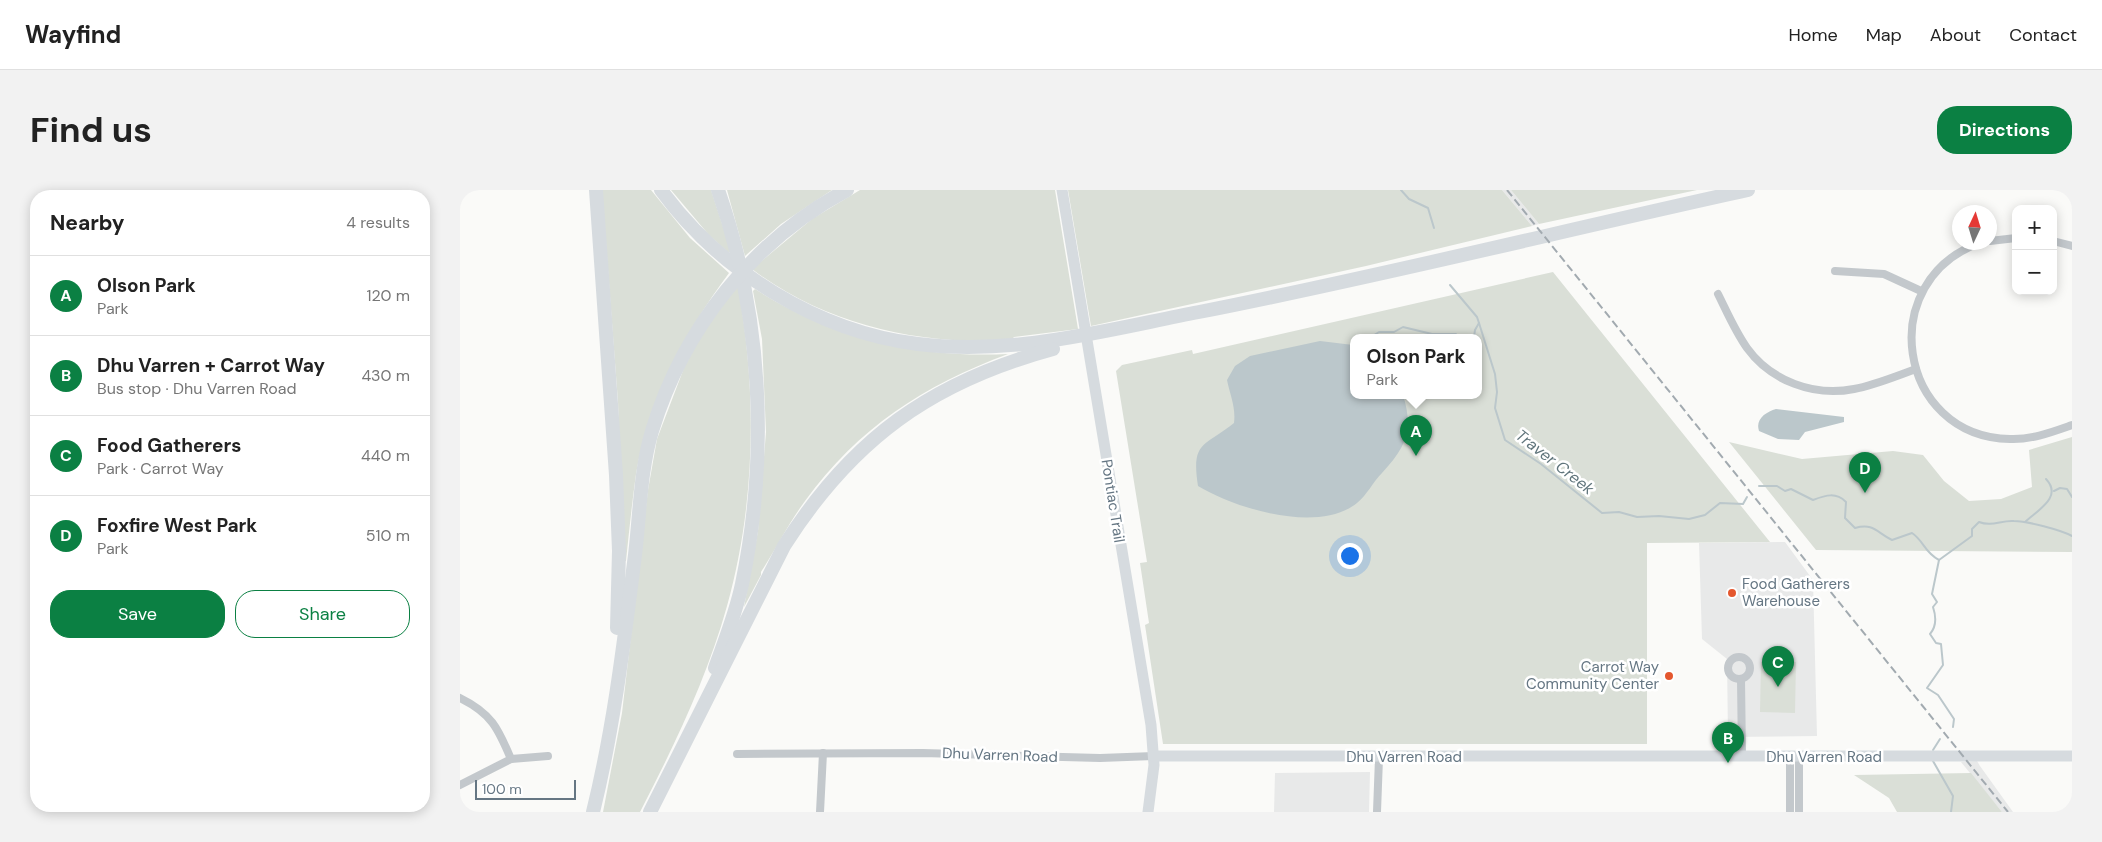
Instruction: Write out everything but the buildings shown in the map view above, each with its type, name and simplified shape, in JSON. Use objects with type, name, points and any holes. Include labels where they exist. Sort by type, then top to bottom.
[{"type":"highway","points":[[596,190],[619,551],[612,714]]},
{"type":"highway","points":[[661,190],[697,233],[726,259],[757,282],[832,321],[885,338],[915,344],[972,348],[1023,346],[1265,299]]},
{"type":"highway","points":[[695,720],[742,585],[756,476],[757,400],[750,318],[731,228],[718,190]]},
{"type":"highway","points":[[593,812],[620,674],[642,484],[652,433],[674,374],[706,318],[727,289],[757,256],[815,209],[847,190]]},
{"type":"highway","points":[[650,812],[784,546],[804,515],[848,462],[897,419],[960,382],[1004,364],[1055,348],[1169,324],[1265,299],[1519,240],[1748,190]]},
{"type":"main road","name":"Pontiac Trail","points":[[1062,190],[1149,710],[1154,756],[1148,812]]},
{"type":"main road","name":"Dhu Varren Road","points":[[1154,756],[1379,758],[2072,756]]},
{"type":"street","points":[[1997,240],[2012,238]]},
{"type":"street","points":[[2057,242],[2072,246]]},
{"type":"street","points":[[1966,250],[1951,258],[1939,269],[1922,291],[1911,330],[1911,348],[1916,369],[1926,390],[1940,410],[1956,422],[1975,432],[2001,439],[2018,439],[2041,435],[2072,425]]},
{"type":"street","points":[[1835,271],[1884,274],[1922,291]]},
{"type":"street","points":[[1718,294],[1741,339],[1752,354],[1772,372],[1798,386],[1822,391],[1848,391],[1916,369]]},
{"type":"street","points":[[1741,679],[1742,757]]},
{"type":"street","points":[[460,698],[479,707],[490,718],[511,759]]},
{"type":"street","points":[[820,812],[823,753]]},
{"type":"street","name":"Dhu Varren Road","points":[[737,754],[823,753],[1100,758],[1154,756]]},
{"type":"street","points":[[460,786],[511,759],[548,756]]},
{"type":"street","points":[[1790,812],[1789,794],[1795,757]]},
{"type":"street","points":[[1795,757],[1798,812]]},
{"type":"street","points":[[1377,812],[1379,758]]},
{"type":"street","points":[[1789,794],[1798,794]]},
{"type":"shaded area","points":[[602,190],[651,190],[690,238],[729,273],[683,343],[659,393],[642,446],[636,474],[626,561],[624,561],[618,402]]},
{"type":"shaded area","points":[[671,190],[711,190],[731,251],[729,253],[709,235]]},
{"type":"shaded area","points":[[727,190],[832,190],[781,224],[745,256]]},
{"type":"shaded area","points":[[860,190],[1055,190],[1078,329],[1014,337],[1011,340],[977,341],[909,335],[875,328],[842,318],[811,305],[780,288],[752,269],[812,219]]},
{"type":"shaded area","points":[[1068,190],[1502,190],[1532,226],[1366,266],[1091,326]]},
{"type":"shaded area","points":[[1502,190],[1511,190],[1539,224],[1532,226]]},
{"type":"shaded area","points":[[1511,190],[1697,190],[1539,224]]},
{"type":"shaded area","points":[[1553,272],[1770,542],[1647,543],[1647,744],[1163,744],[1145,625],[1149,623],[1140,563],[1147,562],[1116,371],[1122,365],[1192,350],[1193,354]]},
{"type":"shaded area","points":[[738,286],[744,326],[751,406],[750,447],[744,527],[737,567],[727,606],[700,685],[640,812],[603,812],[622,713],[648,490],[657,439],[684,368],[705,328]]},
{"type":"shaded area","points":[[755,289],[815,321],[845,333],[877,342],[941,353],[1008,354],[977,366],[921,395],[871,430],[848,451],[826,475],[799,510],[761,572],[744,607],[758,531],[766,432],[762,339],[753,291]]},
{"type":"shaded area","points":[[1320,341],[1350,345],[1350,399],[1404,399],[1408,428],[1402,446],[1390,464],[1357,503],[1341,512],[1321,517],[1278,515],[1234,503],[1198,486],[1196,461],[1198,453],[1208,442],[1234,423],[1233,406],[1227,380],[1235,366],[1250,356]]},
{"type":"shaded area","points":[[1776,409],[1844,417],[1844,422],[1805,432],[1799,440],[1778,439],[1759,431],[1758,427],[1762,417]]},
{"type":"shaded area","points":[[2072,437],[2072,552],[1816,550],[1729,442],[1802,459],[1893,451],[1923,455],[1944,481],[1969,501],[2001,499],[2032,487],[2029,450]]},
{"type":"shaded area","points":[[1785,542],[1813,580],[1817,736],[1728,737],[1727,659],[1702,639],[1699,543]]},
{"type":"shaded area","points":[[1761,662],[1796,662],[1795,713],[1760,712]]},
{"type":"shaded area","points":[[1977,761],[2013,812],[2002,812],[1961,762]]},
{"type":"shaded area","points":[[1370,772],[1369,812],[1274,812],[1275,773]]},
{"type":"shaded area","points":[[1971,773],[2002,812],[1897,812],[1889,798],[1854,775]]},
{"type":"waterway","name":"Traver Creek","points":[[1401,190],[1409,199],[1428,208],[1434,228]]},
{"type":"waterway","name":"Traver Creek","points":[[1450,285],[1477,317],[1495,374],[1497,392],[1495,408],[1505,440],[1541,464],[1602,513],[1619,512],[1637,517],[1659,516],[1689,519],[1705,515],[1720,503],[1743,504],[1747,497]]},
{"type":"waterway","points":[[1474,334],[1479,323]]},
{"type":"waterway","points":[[1376,334],[1379,332],[1394,332],[1403,327],[1432,334]]},
{"type":"waterway","points":[[1432,334],[1456,334]]},
{"type":"waterway","points":[[2025,522],[2042,508],[2050,497],[2052,492],[2051,486],[2046,479]]},
{"type":"waterway","name":"Traver Creek","points":[[1759,486],[1777,486],[1785,491],[1791,489],[1813,500],[1827,496],[1838,497],[1846,502],[1845,518],[1855,528],[1871,527],[1892,540],[1912,533],[1930,554],[1939,560],[1932,594],[1937,602],[1933,607],[1935,621],[1934,628],[1930,634],[1936,643],[1941,644],[1943,665],[1927,688],[1938,695],[1954,719],[1953,727]]},
{"type":"waterway","points":[[2054,491],[2060,488],[2067,489],[2072,497]]},
{"type":"waterway","points":[[1939,560],[1972,536],[1972,529],[1979,522],[1988,524],[2020,521],[2072,536]]},
{"type":"waterway","name":"Traver Creek","points":[[1933,750],[1940,739]]},
{"type":"waterway","name":"Traver Creek","points":[[1933,761],[1953,796],[1951,812]]},
{"type":"railway","points":[[1507,190],[2008,812]]},
{"type":"place","name":"Olson Park","points":[[1416,456]]},
{"type":"place","name":"Foxfire West Park","points":[[1865,493]]},
{"type":"place","name":"Food Gatherers Warehouse","points":[[1732,593]]},
{"type":"place","name":"Carrot Way Community Center","points":[[1669,676]]},
{"type":"place","name":"Food Gatherers","points":[[1778,687]]},
{"type":"place","name":"Dhu Varren + Carrot Way","points":[[1728,763]]}]
